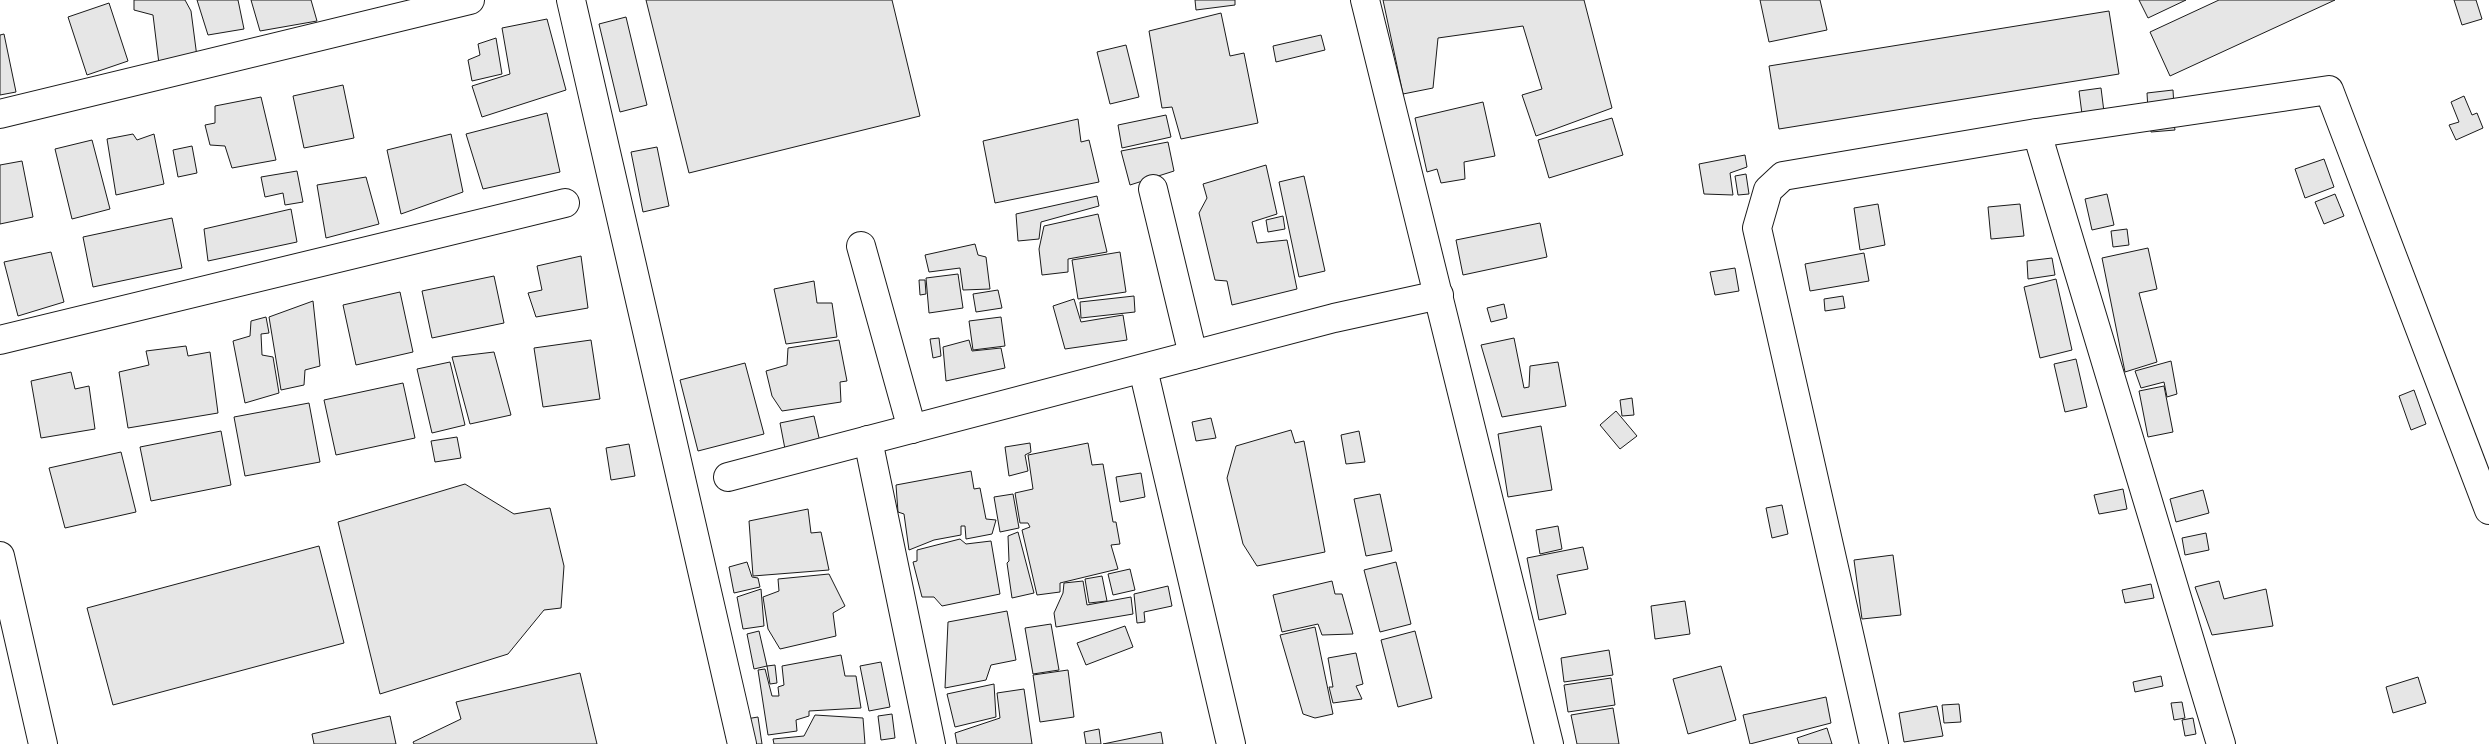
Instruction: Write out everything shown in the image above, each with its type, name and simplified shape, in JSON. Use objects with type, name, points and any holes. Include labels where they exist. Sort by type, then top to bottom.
[{"type":"street","points":[[0,114],[470,0]]},
{"type":"street","points":[[571,0],[742,744]]},
{"type":"street","points":[[1365,0],[1549,744]]},
{"type":"street","points":[[1874,744],[1757,228],[1768,190],[1783,176],[2036,134],[2329,90],[2489,510]]},
{"type":"street","points":[[2036,134],[2221,744]]},
{"type":"street","points":[[1153,189],[1193,355]]},
{"type":"street","points":[[0,340],[565,203]]},
{"type":"street","points":[[861,246],[912,429]]},
{"type":"street","points":[[728,477],[1334,318],[1439,295]]},
{"type":"street","points":[[1143,369],[1231,744]]},
{"type":"street","points":[[868,440],[930,744]]},
{"type":"street","points":[[0,556],[43,744]]},
{"type":"building","points":[[134,0],[185,0],[191,11],[197,57],[159,64],[153,15],[134,10]]},
{"type":"building","points":[[197,0],[238,0],[244,29],[208,35]]},
{"type":"building","points":[[251,0],[311,0],[317,21],[260,31]]},
{"type":"building","points":[[646,0],[892,0],[920,116],[689,173]]},
{"type":"building","points":[[1195,0],[1235,0],[1235,5],[1196,10]]},
{"type":"building","points":[[1383,0],[1584,0],[1612,108],[1536,136],[1522,95],[1542,89],[1523,26],[1438,38],[1433,88],[1403,94]]},
{"type":"building","points":[[1760,0],[1820,0],[1827,30],[1769,42]]},
{"type":"building","points":[[2139,0],[2186,0],[2148,18]]},
{"type":"building","points":[[2219,0],[2335,0],[2170,76],[2150,32]]},
{"type":"building","points":[[2454,0],[2476,0],[2482,19],[2462,25]]},
{"type":"building","points":[[109,3],[128,61],[87,75],[68,17]]},
{"type":"building","points":[[2109,11],[2119,74],[1779,129],[1769,66]]},
{"type":"building","points":[[1221,13],[1230,56],[1244,53],[1258,123],[1181,139],[1172,107],[1162,108],[1149,31]]},
{"type":"building","points":[[626,17],[647,105],[620,112],[599,24]]},
{"type":"building","points":[[547,19],[566,90],[482,117],[472,86],[510,74],[502,28]]},
{"type":"building","points":[[4,34],[16,92],[0,95],[0,35]]},
{"type":"building","points":[[1321,35],[1325,50],[1276,62],[1273,46]]},
{"type":"building","points":[[496,38],[502,74],[472,81],[468,60],[480,55],[478,44]]},
{"type":"building","points":[[1126,45],[1139,97],[1110,104],[1097,52]]},
{"type":"building","points":[[343,85],[354,138],[304,148],[293,96]]},
{"type":"building","points":[[2101,88],[2104,112],[2082,114],[2079,91]]},
{"type":"building","points":[[2173,90],[2174,107],[2148,110],[2147,93]]},
{"type":"building","points":[[2464,96],[2472,115],[2477,113],[2483,128],[2456,140],[2449,125],[2459,122],[2451,102]]},
{"type":"building","points":[[261,97],[276,160],[232,168],[225,146],[210,145],[205,125],[215,123],[215,106]]},
{"type":"building","points":[[1483,102],[1495,156],[1464,162],[1465,179],[1441,183],[1437,169],[1427,172],[1415,118]]},
{"type":"building","points":[[547,113],[560,172],[483,189],[466,134]]},
{"type":"building","points":[[1166,115],[1171,137],[1122,148],[1118,125]]},
{"type":"building","points":[[1612,118],[1623,155],[1549,178],[1538,140]]},
{"type":"building","points":[[1078,119],[1081,142],[1089,140],[1099,182],[995,203],[983,141]]},
{"type":"building","points":[[2173,119],[2175,130],[2151,132],[2149,122]]},
{"type":"building","points":[[133,134],[137,140],[154,134],[164,184],[116,195],[107,139]]},
{"type":"building","points":[[451,134],[463,192],[401,214],[387,150]]},
{"type":"building","points":[[92,140],[110,209],[72,219],[55,149]]},
{"type":"building","points":[[1168,142],[1174,171],[1130,185],[1121,151]]},
{"type":"building","points":[[192,146],[197,173],[178,177],[173,150]]},
{"type":"building","points":[[657,147],[669,206],[643,212],[631,152]]},
{"type":"building","points":[[1745,155],[1747,167],[1730,173],[1733,195],[1704,194],[1699,164]]},
{"type":"building","points":[[2324,159],[2334,187],[2305,198],[2295,169]]},
{"type":"building","points":[[22,161],[33,217],[0,224],[0,165]]},
{"type":"building","points":[[1266,165],[1277,214],[1252,222],[1257,243],[1287,240],[1297,289],[1232,305],[1227,281],[1215,280],[1199,213],[1207,198],[1203,184]]},
{"type":"building","points":[[297,171],[303,202],[285,205],[283,193],[265,197],[261,177]]},
{"type":"building","points":[[1746,174],[1749,194],[1738,195],[1735,176]]},
{"type":"building","points":[[1304,176],[1325,271],[1299,277],[1279,182]]},
{"type":"building","points":[[366,177],[379,224],[326,238],[317,185]]},
{"type":"building","points":[[2107,194],[2114,225],[2092,230],[2085,199]]},
{"type":"building","points":[[2335,194],[2344,216],[2324,224],[2315,202]]},
{"type":"building","points":[[1097,196],[1099,206],[1041,222],[1039,239],[1018,241],[1016,214]]},
{"type":"building","points":[[1878,204],[1885,245],[1860,250],[1854,208]]},
{"type":"building","points":[[2020,204],[2024,236],[1991,239],[1988,207]]},
{"type":"building","points":[[291,209],[297,242],[208,261],[204,229]]},
{"type":"building","points":[[1098,214],[1107,252],[1068,259],[1068,272],[1042,275],[1039,249],[1044,226]]},
{"type":"building","points":[[1283,216],[1285,229],[1268,232],[1266,220]]},
{"type":"building","points":[[172,218],[182,268],[93,287],[83,237]]},
{"type":"building","points":[[1540,223],[1547,257],[1463,275],[1456,240]]},
{"type":"building","points":[[2127,229],[2129,245],[2113,247],[2111,231]]},
{"type":"building","points":[[975,244],[978,255],[986,257],[990,289],[963,290],[960,268],[929,272],[925,255]]},
{"type":"building","points":[[2148,248],[2157,289],[2139,293],[2157,362],[2125,372],[2102,258]]},
{"type":"building","points":[[51,252],[64,302],[18,316],[4,262]]},
{"type":"building","points":[[1120,252],[1126,292],[1078,299],[1072,260]]},
{"type":"building","points":[[1864,253],[1869,281],[1810,291],[1805,264]]},
{"type":"building","points":[[581,256],[588,308],[536,317],[528,293],[542,290],[537,266]]},
{"type":"building","points":[[2052,258],[2055,275],[2028,279],[2027,261]]},
{"type":"building","points":[[1735,268],[1739,291],[1715,295],[1710,272]]},
{"type":"building","points":[[958,274],[963,308],[929,313],[926,278]]},
{"type":"building","points":[[494,276],[504,323],[432,338],[422,291]]},
{"type":"building","points":[[2056,279],[2072,350],[2040,358],[2024,287]]},
{"type":"building","points":[[919,280],[925,280],[926,294],[920,295]]},
{"type":"building","points":[[814,281],[817,303],[832,303],[837,337],[786,344],[774,289]]},
{"type":"building","points":[[998,290],[1002,308],[976,312],[973,294]]},
{"type":"building","points":[[400,292],[413,352],[356,365],[343,305]]},
{"type":"building","points":[[1134,296],[1135,312],[1081,318],[1080,302]]},
{"type":"building","points":[[1843,296],[1845,308],[1825,311],[1824,299]]},
{"type":"building","points":[[1074,299],[1081,322],[1123,315],[1127,340],[1065,349],[1053,306]]},
{"type":"building","points":[[313,301],[320,366],[305,370],[304,385],[281,390],[269,317]]},
{"type":"building","points":[[1504,304],[1507,318],[1491,322],[1487,308]]},
{"type":"building","points":[[266,317],[269,333],[261,334],[262,355],[273,357],[279,393],[245,403],[233,341],[250,336],[251,321]]},
{"type":"building","points":[[1001,317],[1005,346],[973,350],[969,321]]},
{"type":"building","points":[[939,338],[941,356],[933,358],[930,339]]},
{"type":"building","points":[[1514,338],[1524,388],[1529,387],[1530,366],[1558,362],[1566,406],[1502,417],[1481,345]]},
{"type":"building","points":[[591,340],[600,399],[543,407],[534,348]]},
{"type":"building","points":[[839,340],[847,381],[840,382],[841,402],[782,411],[772,396],[766,371],[787,365],[788,348]]},
{"type":"building","points":[[969,340],[972,351],[1001,348],[1005,368],[946,381],[943,347]]},
{"type":"building","points":[[186,346],[188,356],[210,352],[218,413],[128,428],[119,372],[149,365],[146,351]]},
{"type":"building","points":[[494,352],[511,415],[470,424],[452,357]]},
{"type":"building","points":[[2076,359],[2087,407],[2065,412],[2054,364]]},
{"type":"building","points":[[2171,361],[2177,394],[2167,397],[2164,382],[2141,388],[2135,371]]},
{"type":"building","points":[[450,362],[465,425],[432,433],[417,369]]},
{"type":"building","points":[[745,363],[764,434],[698,451],[680,380]]},
{"type":"building","points":[[71,372],[75,389],[89,386],[95,429],[41,438],[31,381]]},
{"type":"building","points":[[403,383],[415,438],[336,455],[324,400]]},
{"type":"building","points":[[2164,386],[2173,432],[2148,437],[2139,391]]},
{"type":"building","points":[[2414,390],[2426,424],[2411,430],[2399,396]]},
{"type":"building","points":[[1632,398],[1634,415],[1622,416],[1620,400]]},
{"type":"building","points":[[309,403],[320,462],[245,476],[234,417]]},
{"type":"building","points":[[1616,411],[1637,436],[1620,449],[1600,425]]},
{"type":"building","points":[[814,416],[820,442],[785,449],[780,423]]},
{"type":"building","points":[[1211,418],[1216,438],[1196,441],[1192,422]]},
{"type":"building","points":[[1541,426],[1552,490],[1508,497],[1498,434]]},
{"type":"building","points":[[1291,430],[1295,443],[1304,441],[1325,552],[1257,566],[1243,544],[1227,478],[1236,446]]},
{"type":"building","points":[[221,431],[231,485],[151,501],[140,447]]},
{"type":"building","points":[[1359,431],[1365,462],[1346,464],[1341,435]]},
{"type":"building","points":[[457,437],[461,458],[435,462],[431,441]]},
{"type":"building","points":[[1030,443],[1031,452],[1025,455],[1028,471],[1009,476],[1005,447]]},
{"type":"building","points":[[1088,443],[1092,465],[1103,464],[1113,522],[1116,522],[1120,544],[1111,545],[1118,569],[1060,583],[1060,592],[1037,595],[1022,530],[1030,527],[1028,523],[1020,523],[1015,493],[1033,489],[1028,455]]},
{"type":"building","points":[[629,444],[635,476],[611,480],[606,448]]},
{"type":"building","points":[[121,452],[136,512],[65,528],[49,468]]},
{"type":"building","points":[[971,471],[974,489],[980,488],[986,519],[996,520],[992,534],[966,539],[965,526],[961,526],[961,535],[934,540],[909,550],[904,514],[898,512],[896,485]]},
{"type":"building","points":[[1141,473],[1145,497],[1120,502],[1116,477]]},
{"type":"building","points":[[465,484],[514,514],[550,508],[564,566],[561,608],[544,610],[508,654],[380,694],[338,522]]},
{"type":"building","points":[[2123,489],[2127,509],[2099,514],[2094,495]]},
{"type":"building","points":[[2203,490],[2209,513],[2176,522],[2170,499]]},
{"type":"building","points":[[1013,494],[1019,528],[1000,532],[994,497]]},
{"type":"building","points":[[1380,494],[1392,551],[1366,556],[1354,499]]},
{"type":"building","points":[[1782,505],[1788,534],[1772,538],[1766,508]]},
{"type":"building","points":[[808,509],[811,533],[821,532],[829,570],[753,576],[749,521]]},
{"type":"building","points":[[1558,526],[1562,549],[1540,554],[1536,530]]},
{"type":"building","points":[[1018,532],[1034,593],[1012,598],[1007,563],[1009,561],[1008,536]]},
{"type":"building","points":[[2206,533],[2209,550],[2185,555],[2182,538]]},
{"type":"building","points":[[960,539],[966,544],[991,541],[1000,594],[942,606],[934,597],[922,597],[913,562],[917,561],[917,550]]},
{"type":"building","points":[[319,546],[344,643],[113,705],[87,608]]},
{"type":"building","points":[[1583,547],[1588,569],[1557,575],[1566,614],[1539,620],[1527,558]]},
{"type":"building","points":[[1893,555],[1901,615],[1862,619],[1854,560]]},
{"type":"building","points":[[747,562],[752,577],[758,578],[760,587],[734,593],[729,567]]},
{"type":"building","points":[[1396,562],[1411,624],[1380,632],[1364,570]]},
{"type":"building","points":[[1130,569],[1135,590],[1113,595],[1108,574]]},
{"type":"building","points":[[829,574],[845,606],[833,613],[836,636],[780,649],[768,629],[763,597],[779,591],[778,579]]},
{"type":"building","points":[[1102,576],[1107,601],[1089,603],[1085,579]]},
{"type":"building","points":[[1083,581],[1087,605],[1131,597],[1133,614],[1056,627],[1054,613],[1063,593],[1064,583]]},
{"type":"building","points":[[1332,581],[1335,594],[1342,594],[1353,634],[1322,635],[1318,624],[1282,632],[1273,595]]},
{"type":"building","points":[[2219,581],[2224,599],[2266,589],[2273,626],[2212,635],[2195,587]]},
{"type":"building","points":[[2151,584],[2154,598],[2125,603],[2122,590]]},
{"type":"building","points":[[1168,586],[1172,606],[1144,612],[1145,622],[1137,623],[1134,594]]},
{"type":"building","points":[[761,589],[764,626],[743,629],[737,597]]},
{"type":"building","points":[[1685,601],[1690,634],[1655,639],[1651,606]]},
{"type":"building","points":[[1007,611],[1016,660],[991,665],[986,680],[945,688],[948,622]]},
{"type":"building","points":[[1051,624],[1059,670],[1033,674],[1025,628]]},
{"type":"building","points":[[1125,626],[1133,647],[1086,665],[1077,643]]},
{"type":"building","points":[[1315,627],[1333,714],[1315,718],[1303,714],[1280,635]]},
{"type":"building","points":[[759,631],[767,666],[754,669],[747,634]]},
{"type":"building","points":[[1415,631],[1432,698],[1398,707],[1381,640]]},
{"type":"building","points":[[1609,650],[1613,675],[1564,682],[1561,658]]},
{"type":"building","points":[[1356,653],[1363,684],[1356,686],[1362,699],[1333,703],[1329,687],[1333,687],[1328,658]]},
{"type":"building","points":[[841,655],[845,676],[856,676],[861,708],[809,711],[809,716],[796,720],[797,731],[768,735],[758,670],[765,669],[772,696],[779,696],[778,687],[784,685],[782,666]]},
{"type":"building","points":[[881,662],[890,707],[869,711],[860,666]]},
{"type":"building","points":[[775,665],[777,683],[770,684],[767,666]]},
{"type":"building","points":[[1721,666],[1736,720],[1688,734],[1673,679]]},
{"type":"building","points":[[1068,670],[1074,717],[1040,722],[1033,675]]},
{"type":"building","points":[[580,673],[597,744],[414,744],[413,742],[461,719],[456,702]]},
{"type":"building","points":[[2161,676],[2163,686],[2135,692],[2133,682]]},
{"type":"building","points":[[2418,677],[2426,703],[2393,713],[2386,687]]},
{"type":"building","points":[[1611,678],[1615,705],[1568,712],[1564,685]]},
{"type":"building","points":[[994,684],[996,717],[955,727],[947,694]]},
{"type":"building","points":[[1024,689],[1032,744],[957,744],[955,733],[1000,718],[997,693]]},
{"type":"building","points":[[1826,697],[1831,723],[1750,744],[1743,715]]},
{"type":"building","points":[[2182,702],[2185,718],[2174,720],[2171,703]]},
{"type":"building","points":[[1959,704],[1961,722],[1944,723],[1942,705]]},
{"type":"building","points":[[1937,706],[1943,736],[1904,742],[1899,713]]},
{"type":"building","points":[[1613,708],[1619,744],[1577,744],[1571,715]]},
{"type":"building","points":[[892,714],[895,738],[881,740],[878,716]]},
{"type":"building","points":[[815,715],[863,718],[865,744],[774,744],[773,739],[804,736]]},
{"type":"building","points":[[390,716],[396,744],[314,744],[312,734]]},
{"type":"building","points":[[758,717],[762,744],[751,744],[746,719]]},
{"type":"building","points":[[2193,718],[2196,734],[2185,736],[2182,720]]},
{"type":"building","points":[[1827,728],[1832,744],[1799,744],[1797,738]]},
{"type":"building","points":[[1099,729],[1101,744],[1086,744],[1084,732]]},
{"type":"building","points":[[1161,732],[1163,744],[1103,744]]}]
